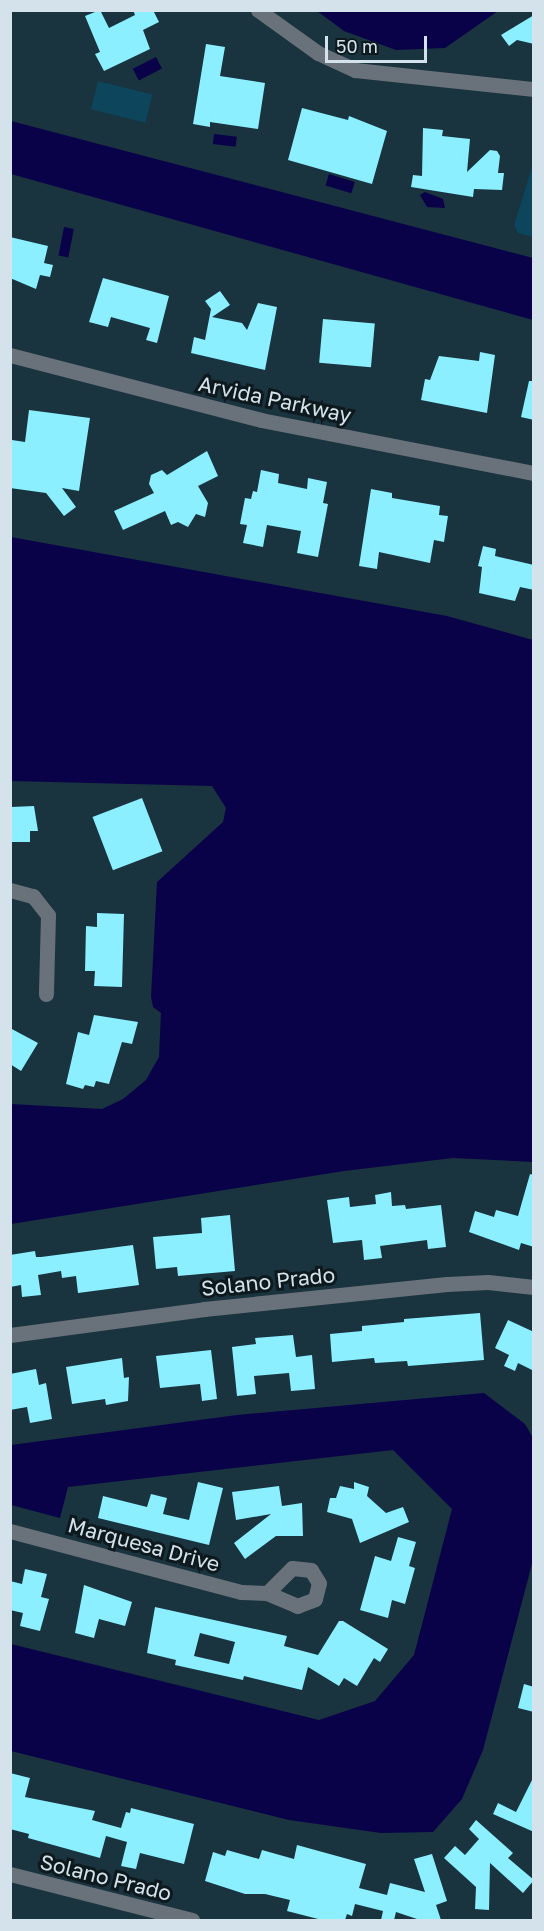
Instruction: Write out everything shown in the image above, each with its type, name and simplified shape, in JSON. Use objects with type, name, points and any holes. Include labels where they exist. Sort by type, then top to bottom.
[{"type":"street","points":[[258,10],[318,53],[355,70],[534,89]]},
{"type":"street","name":"Arvida Parkway","points":[[10,355],[261,420],[534,473]]},
{"type":"street","points":[[10,890],[33,896],[48,915],[46,994]]},
{"type":"street","name":"Solano Prado","points":[[10,1335],[204,1309],[447,1284],[488,1282],[533,1287]]},
{"type":"street","name":"Marquesa Drive","points":[[10,1531],[241,1592],[267,1593]]},
{"type":"street","name":"Solano Prado","points":[[10,1874],[192,1920]]},
{"type":"shaded area","points":[[317,11],[498,11],[445,48],[396,50],[344,31]]},
{"type":"shaded area","points":[[156,57],[162,69],[139,80],[133,69]]},
{"type":"shaded area","points":[[98,81],[152,95],[145,123],[91,109]]},
{"type":"shaded area","points":[[11,121],[533,258],[533,320],[11,174]]},
{"type":"shaded area","points":[[214,134],[237,137],[236,147],[213,144]]},
{"type":"shaded area","points":[[533,164],[533,237],[518,233],[514,225]]},
{"type":"shaded area","points":[[329,174],[355,182],[351,193],[325,185]]},
{"type":"shaded area","points":[[425,192],[443,199],[445,208],[427,207],[420,195]]},
{"type":"shaded area","points":[[64,227],[74,229],[68,257],[58,255]]},
{"type":"shaded area","points":[[11,537],[447,616],[533,640],[533,1162],[453,1158],[344,1171],[11,1224],[11,1104],[102,1109],[123,1099],[146,1080],[159,1057],[161,1013],[153,1007],[151,997],[157,882],[223,822],[226,808],[212,786],[11,781]]},
{"type":"shaded area","points":[[484,1393],[525,1424],[533,1438],[533,1560],[483,1750],[462,1799],[433,1832],[381,1833],[289,1820],[11,1751],[11,1644],[319,1720],[375,1701],[414,1655],[452,1509],[393,1450],[68,1487],[60,1518],[11,1505],[11,1445],[237,1415]]},
{"type":"building","points":[[100,10],[109,28],[135,15],[133,10],[153,10],[159,22],[143,30],[150,49],[104,71],[95,54],[100,52],[85,16]]},
{"type":"building","points":[[534,15],[534,44],[517,40],[509,46],[501,35]]},
{"type":"building","points":[[206,44],[225,47],[220,76],[265,83],[258,129],[210,122],[210,127],[193,124]]},
{"type":"building","points":[[302,108],[348,120],[349,116],[387,131],[372,184],[288,160]]},
{"type":"building","points":[[423,128],[443,130],[442,136],[470,139],[467,172],[490,150],[497,151],[500,156],[498,173],[504,173],[502,190],[474,189],[473,197],[411,187],[413,175],[422,176]]},
{"type":"building","points":[[10,237],[48,246],[44,263],[53,265],[50,277],[40,275],[36,289],[10,278]]},
{"type":"building","points":[[103,278],[169,296],[157,343],[146,340],[150,328],[111,317],[108,327],[89,322]]},
{"type":"building","points":[[220,291],[230,305],[212,317],[242,323],[247,330],[258,303],[277,307],[265,370],[191,353],[194,337],[205,340],[211,309],[205,301]]},
{"type":"building","points":[[323,319],[375,324],[371,367],[319,363]]},
{"type":"building","points":[[480,352],[495,355],[487,413],[421,400],[425,379],[430,380],[439,356],[479,361]]},
{"type":"building","points":[[529,381],[534,381],[534,420],[521,417]]},
{"type":"building","points":[[29,410],[90,418],[79,491],[62,488],[76,507],[64,516],[46,493],[10,488],[12,440],[25,442]]},
{"type":"building","points":[[207,451],[218,476],[198,486],[208,503],[205,517],[196,514],[188,527],[178,522],[171,525],[165,511],[123,530],[114,511],[154,493],[149,484],[151,475],[162,470],[167,475]]},
{"type":"building","points":[[261,470],[279,474],[278,483],[307,489],[308,478],[327,482],[323,503],[328,504],[318,557],[297,553],[301,531],[267,525],[263,547],[243,543],[247,525],[240,524],[245,498],[251,499],[253,491],[257,492]]},
{"type":"building","points":[[371,489],[392,493],[392,498],[440,506],[439,515],[448,516],[444,542],[434,540],[430,563],[379,552],[377,569],[359,566]]},
{"type":"building","points":[[483,546],[496,549],[495,556],[534,565],[534,590],[520,587],[515,601],[479,593],[482,567],[478,566]]},
{"type":"building","points":[[142,798],[162,851],[113,870],[93,817]]},
{"type":"building","points":[[34,806],[38,831],[30,831],[30,842],[10,842],[11,807]]},
{"type":"building","points":[[97,913],[124,914],[122,987],[94,986],[95,971],[85,971],[86,926],[97,927]]},
{"type":"building","points":[[94,1015],[138,1022],[132,1044],[122,1042],[109,1084],[96,1081],[94,1087],[85,1085],[83,1089],[66,1084],[78,1032],[89,1035]]},
{"type":"building","points":[[10,1028],[38,1043],[21,1071],[10,1064]]},
{"type":"building","points":[[530,1174],[534,1175],[534,1247],[521,1243],[519,1250],[469,1232],[475,1211],[494,1217],[496,1210],[518,1216]]},
{"type":"building","points":[[391,1192],[392,1206],[405,1205],[406,1209],[441,1205],[446,1247],[428,1249],[427,1240],[380,1246],[382,1258],[364,1260],[362,1240],[333,1243],[327,1200],[349,1197],[350,1207],[376,1204],[375,1195]]},
{"type":"building","points":[[230,1215],[235,1271],[178,1276],[177,1267],[156,1269],[153,1237],[202,1233],[201,1218]]},
{"type":"building","points":[[133,1245],[139,1285],[78,1293],[76,1276],[62,1278],[61,1271],[38,1275],[41,1295],[22,1297],[21,1285],[10,1287],[10,1255],[35,1251],[36,1257],[41,1257]]},
{"type":"building","points":[[480,1313],[484,1360],[408,1366],[407,1361],[375,1363],[374,1358],[332,1362],[330,1334],[362,1331],[362,1326],[404,1322],[404,1319]]},
{"type":"building","points":[[508,1320],[534,1332],[534,1371],[518,1363],[515,1371],[504,1366],[509,1355],[495,1348]]},
{"type":"building","points":[[293,1335],[296,1357],[312,1355],[315,1389],[291,1391],[289,1373],[254,1376],[256,1394],[237,1396],[232,1347],[256,1344],[255,1338]]},
{"type":"building","points":[[211,1350],[217,1399],[202,1401],[200,1384],[160,1388],[156,1356]]},
{"type":"building","points":[[122,1358],[124,1378],[129,1377],[128,1401],[106,1405],[105,1399],[72,1404],[66,1367]]},
{"type":"building","points":[[36,1369],[39,1385],[46,1383],[52,1419],[30,1423],[27,1407],[10,1410],[10,1374]]},
{"type":"building","points":[[198,1482],[223,1488],[209,1545],[98,1518],[103,1496],[147,1507],[151,1494],[167,1498],[163,1514],[189,1520]]},
{"type":"building","points":[[354,1482],[369,1487],[367,1496],[386,1513],[403,1507],[409,1522],[360,1543],[352,1519],[327,1512],[330,1498],[336,1498],[340,1486],[354,1489]]},
{"type":"building","points":[[279,1486],[282,1506],[302,1503],[303,1536],[276,1536],[245,1559],[234,1543],[271,1514],[236,1520],[232,1492]]},
{"type":"building","points":[[398,1537],[416,1542],[409,1566],[415,1568],[405,1604],[392,1600],[388,1618],[360,1610],[375,1556],[391,1561]]},
{"type":"building","points":[[25,1569],[47,1574],[41,1597],[49,1599],[40,1631],[20,1626],[23,1613],[10,1610],[10,1581],[22,1584]]},
{"type":"building","points":[[84,1585],[132,1602],[125,1626],[99,1619],[94,1638],[75,1633]]},
{"type":"building","points":[[155,1607],[287,1636],[284,1646],[318,1655],[339,1621],[343,1621],[388,1649],[380,1662],[374,1658],[357,1686],[344,1678],[339,1686],[308,1667],[302,1690],[244,1676],[243,1680],[175,1665],[176,1660],[147,1653]],"holes":[[[200,1633],[235,1642],[229,1664],[194,1656]]]},
{"type":"building","points":[[524,1684],[534,1687],[534,1712],[518,1708]]},
{"type":"building","points":[[10,1773],[30,1778],[25,1797],[95,1811],[92,1820],[121,1828],[126,1812],[130,1813],[131,1808],[194,1824],[184,1864],[140,1853],[136,1869],[121,1866],[127,1842],[106,1836],[100,1858],[28,1838],[29,1834],[10,1829]]},
{"type":"building","points":[[534,1776],[534,1832],[493,1814],[498,1803],[516,1812]]},
{"type":"building","points":[[476,1820],[513,1853],[508,1858],[534,1880],[523,1893],[490,1863],[489,1910],[475,1909],[476,1887],[444,1858],[455,1846],[465,1855],[479,1839],[469,1829]]},
{"type":"building","points":[[297,1845],[366,1864],[359,1888],[387,1895],[390,1883],[425,1892],[414,1859],[432,1854],[447,1901],[436,1905],[441,1920],[420,1920],[396,1912],[394,1920],[381,1920],[383,1911],[355,1904],[352,1916],[347,1914],[345,1920],[322,1920],[287,1911],[290,1900],[265,1894],[245,1894],[205,1881],[213,1852],[225,1856],[227,1850],[259,1859],[262,1850],[294,1859]]}]
